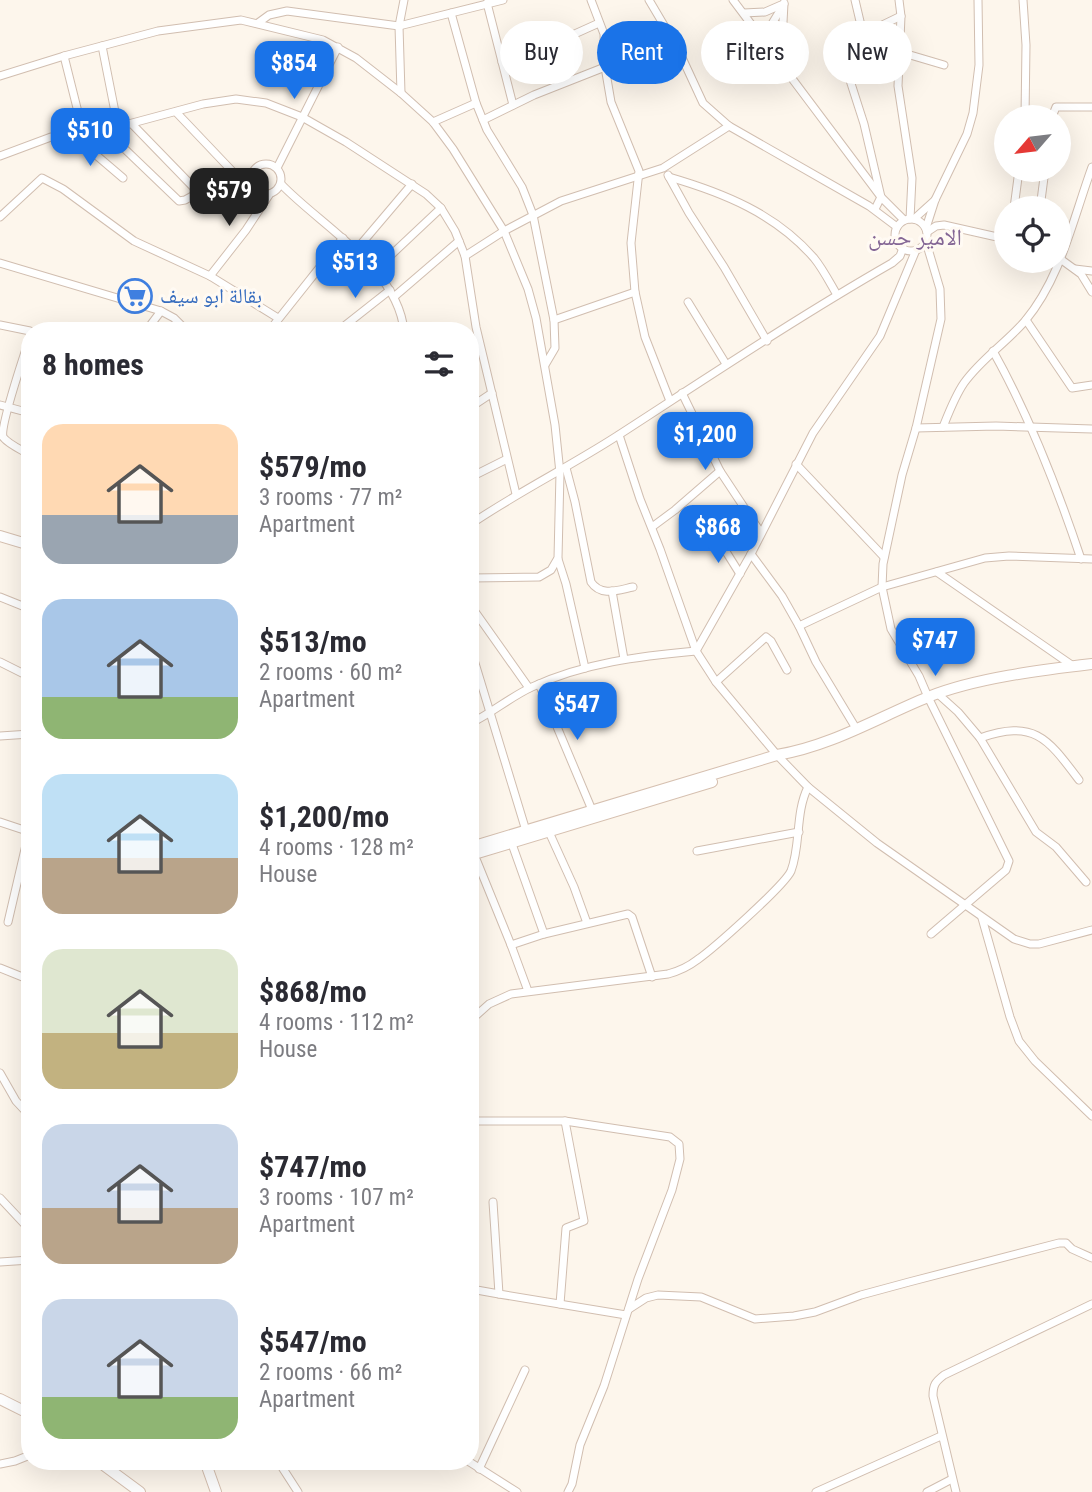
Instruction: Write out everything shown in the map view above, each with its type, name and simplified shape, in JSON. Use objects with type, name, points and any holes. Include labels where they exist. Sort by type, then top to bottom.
[{"type":"street","points":[[401,93],[399,26],[404,0]]},
{"type":"street","points":[[258,23],[269,15],[287,11],[399,26],[503,0]]},
{"type":"street","points":[[591,0],[598,21]]},
{"type":"street","points":[[649,0],[678,49],[702,103],[729,126],[875,209],[897,227]]},
{"type":"street","points":[[733,0],[750,21]]},
{"type":"street","points":[[855,0],[860,21]]},
{"type":"street","points":[[899,0],[901,21]]},
{"type":"street","points":[[931,934],[1006,870],[1009,861],[933,696],[891,629],[882,587],[884,557],[902,475],[916,428],[941,319],[942,305],[926,242],[927,230],[935,200],[960,151],[973,113],[979,65],[978,0]]},
{"type":"street","points":[[1023,0],[1025,105]]},
{"type":"street","points":[[744,13],[765,12],[785,1]]},
{"type":"street","points":[[774,21],[785,1]]},
{"type":"street","points":[[784,21],[785,1]]},
{"type":"street","points":[[487,3],[500,54]]},
{"type":"street","points":[[451,13],[476,103],[522,187],[533,215],[554,320],[555,348],[545,365]]},
{"type":"street","points":[[890,21],[901,16]]},
{"type":"street","points":[[0,76],[158,31],[241,20],[323,40],[356,58],[401,93],[433,122],[453,149],[504,231],[530,297],[563,471],[575,502],[591,582],[601,591],[633,587]]},
{"type":"street","points":[[102,46],[118,127]]},
{"type":"street","points":[[277,168],[338,47]]},
{"type":"street","points":[[64,56],[84,136]]},
{"type":"street","points":[[912,56],[944,65]]},
{"type":"street","points":[[483,120],[597,70]]},
{"type":"street","points":[[508,84],[513,105]]},
{"type":"street","points":[[608,84],[611,102],[637,165],[639,177],[631,243],[635,292],[645,337],[670,401]]},
{"type":"street","points":[[797,84],[881,197],[927,230]]},
{"type":"street","points":[[851,84],[864,124],[881,197],[875,209]]},
{"type":"street","points":[[898,84],[912,178],[909,219]]},
{"type":"street","points":[[0,156],[51,137],[84,136],[203,104],[236,99],[266,103],[302,117],[431,197],[441,208],[460,241],[465,256],[475,322]]},
{"type":"street","points":[[433,122],[476,103]]},
{"type":"street","points":[[1071,107],[1092,107]]},
{"type":"street","points":[[176,112],[234,173]]},
{"type":"street","points":[[132,124],[199,193]]},
{"type":"street","points":[[465,256],[533,215],[579,195],[663,168],[729,126]]},
{"type":"street","points":[[106,131],[175,199],[186,200],[234,173],[252,174]]},
{"type":"street","points":[[75,137],[123,178]]},
{"type":"street","points":[[263,164],[277,168],[281,184],[276,191],[261,194],[251,182],[252,174],[263,164]]},
{"type":"street","points":[[1071,227],[1092,167]]},
{"type":"street","points":[[663,168],[766,341]]},
{"type":"street","points":[[669,177],[720,193],[766,217],[814,258],[837,295]]},
{"type":"street","points":[[0,217],[42,178],[63,189],[134,241],[210,276],[278,318]]},
{"type":"street","points":[[281,184],[356,250],[400,305],[403,322]]},
{"type":"street","points":[[356,250],[412,184]]},
{"type":"street","points":[[210,276],[246,230],[268,194]]},
{"type":"street","points":[[897,227],[935,200]]},
{"type":"street","points":[[374,271],[441,208]]},
{"type":"street","points":[[927,230],[940,225],[994,236]]},
{"type":"street","points":[[897,227],[897,242],[903,248],[916,250]]},
{"type":"street","points":[[275,322],[343,238]]},
{"type":"street","points":[[351,322],[460,241]]},
{"type":"street","points":[[696,651],[751,554],[796,464],[827,411],[880,336],[916,250],[926,242]]},
{"type":"street","points":[[479,519],[516,494],[563,471],[726,365],[892,263],[900,256],[903,248]]},
{"type":"street","points":[[2,266],[161,311],[178,322]]},
{"type":"street","points":[[1073,268],[1092,271]]},
{"type":"street","points":[[1073,268],[1081,274],[1092,292]]},
{"type":"street","points":[[943,427],[964,383],[1026,320],[1052,273]]},
{"type":"street","points":[[554,320],[635,292]]},
{"type":"street","points":[[688,302],[726,365]]},
{"type":"street","points":[[153,322],[161,311]]},
{"type":"street","points":[[1026,320],[1072,388],[1092,385]]},
{"type":"street","points":[[0,326],[21,330]]},
{"type":"street","points":[[479,339],[516,494]]},
{"type":"street","points":[[993,351],[1017,393],[1031,426],[1063,503],[1081,559]]},
{"type":"street","points":[[21,360],[3,406],[2,435],[21,449]]},
{"type":"street","points":[[479,402],[492,393]]},
{"type":"street","points":[[682,393],[720,471],[761,533]]},
{"type":"street","points":[[3,406],[21,411]]},
{"type":"street","points":[[916,428],[1031,426],[1092,429]]},
{"type":"street","points":[[619,435],[696,651],[716,682],[779,758],[808,787],[877,843],[1014,939],[1030,944],[1092,930]]},
{"type":"street","points":[[479,473],[507,459]]},
{"type":"street","points":[[796,464],[884,557]]},
{"type":"street","points":[[563,471],[558,558],[585,668]]},
{"type":"street","points":[[652,527],[720,471]]},
{"type":"street","points":[[0,537],[21,543]]},
{"type":"street","points":[[720,542],[740,574]]},
{"type":"street","points":[[751,554],[782,596],[816,662],[857,730]]},
{"type":"street","points":[[799,626],[882,587],[996,557],[1092,559]]},
{"type":"street","points":[[479,579],[539,578],[551,570],[558,558]]},
{"type":"street","points":[[937,572],[1074,666]]},
{"type":"street","points":[[612,591],[624,659]]},
{"type":"street","points":[[0,597],[21,605]]},
{"type":"street","points":[[479,617],[529,688]]},
{"type":"street","points":[[716,682],[766,637],[788,670]]},
{"type":"street","points":[[479,719],[529,688],[585,668],[624,659],[696,651]]},
{"type":"street","points":[[0,662],[21,672]]},
{"type":"street","points":[[479,851],[512,844],[527,834],[549,832],[779,758],[857,730],[933,696],[999,679],[1092,664]]},
{"type":"street","points":[[479,678],[527,834]]},
{"type":"street","points":[[538,684],[592,810]]},
{"type":"street","points":[[933,696],[958,712],[980,738],[1009,783],[1030,824],[1056,847],[1086,882]]},
{"type":"street","points":[[980,738],[1004,732],[1036,734],[1054,748],[1079,780]]},
{"type":"street","points":[[0,736],[21,735]]},
{"type":"street","points":[[479,850],[592,810],[779,758]]},
{"type":"street","points":[[479,1013],[498,999],[511,994],[652,977],[679,971],[699,959],[786,879],[791,870],[803,800],[808,787]]},
{"type":"street","points":[[0,822],[21,829]]},
{"type":"street","points":[[549,832],[587,923]]},
{"type":"street","points":[[697,851],[799,832]]},
{"type":"street","points":[[512,844],[544,934]]},
{"type":"street","points":[[8,922],[21,866]]},
{"type":"street","points":[[479,869],[528,991]]},
{"type":"street","points":[[511,945],[587,923],[630,915],[652,977]]},
{"type":"street","points":[[982,918],[1019,1041],[1035,1061],[1092,1116]]},
{"type":"street","points":[[0,968],[21,976]]},
{"type":"street","points":[[0,1073],[21,1106]]},
{"type":"street","points":[[479,1121],[565,1121],[670,1137],[680,1144],[680,1159],[672,1190],[627,1312],[604,1385],[580,1444],[568,1492]]},
{"type":"street","points":[[559,1304],[566,1228],[581,1224],[584,1217],[565,1121]]},
{"type":"street","points":[[0,1198],[21,1220]]},
{"type":"street","points":[[493,1202],[499,1294]]},
{"type":"street","points":[[479,1290],[627,1312],[655,1295],[694,1297],[725,1307],[746,1318],[762,1319],[815,1312],[861,1295],[1059,1243],[1066,1242],[1072,1249],[1092,1258]]},
{"type":"street","points":[[0,1262],[21,1261]]},
{"type":"street","points":[[956,1492],[933,1396],[936,1382],[954,1370],[1092,1304]]},
{"type":"street","points":[[517,1492],[479,1469],[526,1370]]},
{"type":"street","points":[[0,1399],[21,1410]]},
{"type":"street","points":[[816,1492],[941,1436]]},
{"type":"street","points":[[0,1464],[21,1459]]},
{"type":"street","points":[[110,1470],[140,1492]]},
{"type":"street","points":[[208,1470],[216,1492]]},
{"type":"street","points":[[284,1470],[298,1492]]},
{"type":"street","points":[[927,1492],[952,1479]]},
{"type":"place","name":"بقالة ابو سيف","points":[[135,296]]},
{"type":"district","name":"الامير حسن","points":[[915,237]]}]
